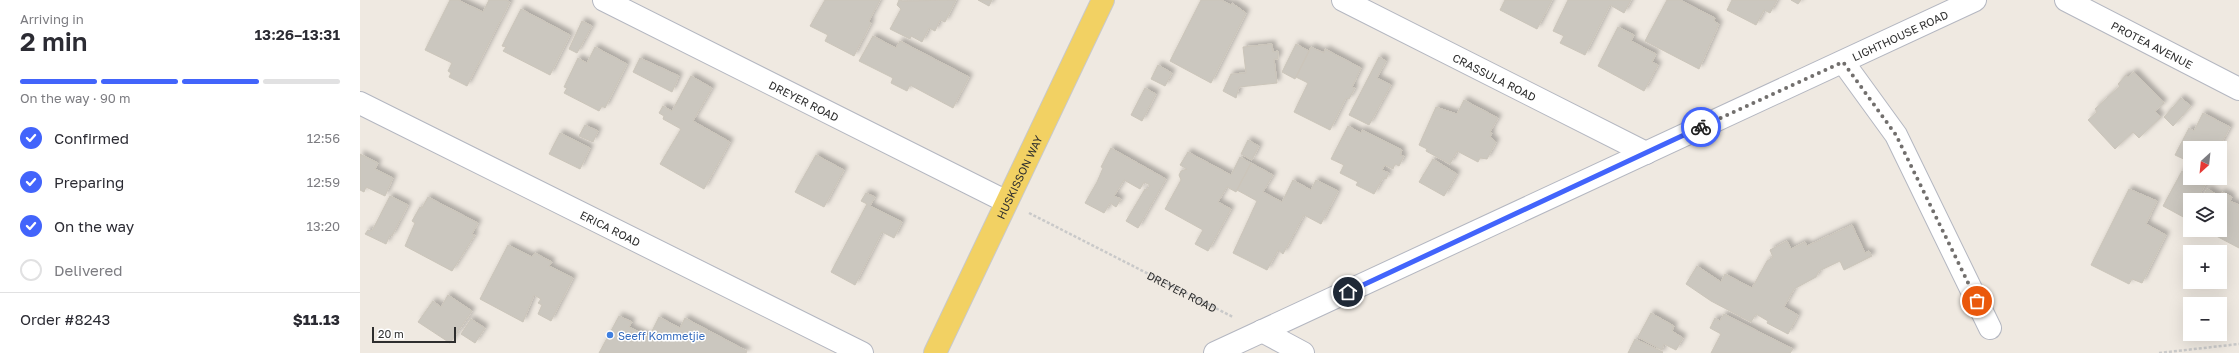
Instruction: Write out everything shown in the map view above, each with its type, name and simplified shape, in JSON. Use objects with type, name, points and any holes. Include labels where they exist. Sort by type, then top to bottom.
[{"type":"main road","name":"HUSKISSON WAY","points":[[934,353],[1103,0]]},
{"type":"street","name":"DREYER ROAD","points":[[604,0],[1006,201]]},
{"type":"street","name":"CRASSULA ROAD","points":[[1343,0],[1646,153]]},
{"type":"street","name":"LIGHTHOUSE ROAD","points":[[1215,353],[1975,0]]},
{"type":"street","name":"PROTEA AVENUE","points":[[2066,0],[2239,89]]},
{"type":"street","points":[[1843,62],[1896,135],[1990,328]]},
{"type":"street","name":"ERICA ROAD","points":[[360,103],[862,353]]},
{"type":"street","points":[[1262,331],[1303,353]]},
{"type":"path","name":"DREYER ROAD","points":[[1006,201],[1262,331]]},
{"type":"path","points":[[2159,353],[2239,344]]},
{"type":"building","points":[[450,0],[458,0],[483,12],[489,0],[505,0],[510,2],[467,86],[449,77],[451,73],[448,71],[452,63],[425,50]]},
{"type":"building","points":[[825,0],[880,0],[869,21],[871,23],[854,56],[825,41],[828,35],[810,26]]},
{"type":"building","points":[[899,0],[956,0],[945,22],[940,20],[935,31],[929,28],[922,42],[911,36],[910,39],[890,29],[901,9],[897,5]]},
{"type":"building","points":[[978,0],[992,0],[989,6]]},
{"type":"building","points":[[1201,0],[1221,0],[1231,5],[1232,3],[1246,13],[1211,83],[1170,61]]},
{"type":"building","points":[[1505,0],[1552,0],[1537,29],[1500,10]]},
{"type":"building","points":[[1568,0],[1631,0],[1624,13],[1610,5],[1585,55],[1560,43],[1564,36],[1553,31]]},
{"type":"building","points":[[1667,0],[1680,0],[1715,18],[1714,21],[1719,24],[1699,69],[1645,41]]},
{"type":"building","points":[[1732,0],[1777,0],[1770,13],[1764,10],[1756,25],[1727,10]]},
{"type":"building","points":[[1791,0],[1801,0],[1798,4]]},
{"type":"building","points":[[521,9],[570,35],[550,75],[503,51],[506,47],[502,46]]},
{"type":"building","points":[[582,21],[592,26],[577,53],[569,49]]},
{"type":"building","points":[[1618,27],[1634,35],[1631,41],[1656,54],[1652,62],[1658,65],[1644,91],[1598,66]]},
{"type":"building","points":[[873,36],[896,48],[900,41],[969,77],[953,108],[910,85],[907,91],[891,83],[893,78],[859,61]]},
{"type":"building","points":[[1272,44],[1273,52],[1278,51],[1278,59],[1274,59],[1277,83],[1239,87],[1236,98],[1223,91],[1231,74],[1246,73],[1243,47]]},
{"type":"building","points":[[1296,44],[1309,51],[1295,79],[1282,72]]},
{"type":"building","points":[[595,47],[627,64],[605,108],[602,106],[599,111],[564,93],[567,88],[564,87],[578,58],[587,63]]},
{"type":"building","points":[[1311,47],[1324,53],[1325,49],[1361,68],[1352,87],[1355,88],[1349,99],[1346,98],[1330,130],[1294,112],[1308,83],[1296,77]]},
{"type":"building","points":[[1379,57],[1386,61],[1377,78],[1391,85],[1369,125],[1349,115]]},
{"type":"building","points":[[640,58],[679,76],[672,92],[633,72]]},
{"type":"building","points":[[1158,65],[1172,73],[1165,86],[1151,79]]},
{"type":"building","points":[[2134,72],[2164,103],[2155,111],[2161,117],[2139,138],[2133,132],[2115,149],[2088,120],[2097,112],[2095,109],[2120,86],[2118,84],[2126,75],[2128,77]]},
{"type":"building","points":[[691,76],[712,88],[693,121],[730,142],[704,189],[660,164],[681,129],[663,119],[664,116],[659,113],[663,106],[672,111]]},
{"type":"building","points":[[1145,88],[1156,94],[1142,121],[1131,115]]},
{"type":"building","points":[[2181,98],[2191,106],[2173,126],[2164,117]]},
{"type":"building","points":[[1464,100],[1498,118],[1490,132],[1492,133],[1490,137],[1496,142],[1487,159],[1480,158],[1478,162],[1457,151],[1450,164],[1426,151],[1427,149],[1419,145],[1436,107],[1457,114]]},
{"type":"building","points":[[2203,113],[2230,127],[2223,141],[2183,141],[2183,159],[2175,155],[2189,128],[2194,131]]},
{"type":"building","points":[[585,125],[598,131],[593,142],[579,136]]},
{"type":"building","points":[[1348,126],[1361,133],[1362,130],[1402,150],[1400,155],[1404,156],[1399,166],[1395,164],[1393,169],[1385,165],[1382,170],[1389,173],[1386,179],[1383,178],[1374,194],[1356,185],[1358,182],[1340,173],[1344,165],[1331,159]]},
{"type":"building","points":[[560,133],[590,148],[580,169],[549,154]]},
{"type":"building","points":[[1248,140],[1259,146],[1252,160],[1241,154]]},
{"type":"building","points":[[1111,148],[1166,179],[1138,228],[1126,221],[1145,189],[1147,190],[1150,185],[1144,182],[1140,189],[1124,180],[1114,196],[1121,199],[1116,207],[1110,203],[1104,213],[1085,203],[1097,182],[1103,168],[1101,167]]},
{"type":"building","points":[[1188,152],[1231,175],[1240,157],[1251,163],[1236,192],[1227,187],[1218,202],[1231,209],[1208,251],[1195,244],[1203,230],[1165,209],[1181,180],[1179,175],[1181,171],[1187,169],[1180,165]]},
{"type":"building","points":[[360,154],[378,163],[375,169],[393,178],[385,196],[366,187],[364,192],[360,190]]},
{"type":"building","points":[[816,155],[844,170],[824,207],[795,192]]},
{"type":"building","points":[[1433,159],[1457,174],[1444,196],[1419,182]]},
{"type":"building","points":[[1251,163],[1273,175],[1263,192],[1282,202],[1293,180],[1311,190],[1316,180],[1338,191],[1321,224],[1304,215],[1283,254],[1278,250],[1267,270],[1233,253],[1257,201],[1237,190]]},
{"type":"building","points":[[2182,171],[2183,185],[2205,185],[2201,193],[2183,193],[2183,217],[2163,206]]},
{"type":"building","points":[[2129,189],[2157,201],[2146,224],[2166,235],[2142,283],[2132,279],[2129,284],[2091,265]]},
{"type":"building","points":[[2207,189],[2214,193],[2205,193]]},
{"type":"building","points":[[866,193],[875,197],[870,206],[902,222],[894,238],[882,232],[855,285],[831,272],[867,204],[861,201]]},
{"type":"building","points":[[2227,194],[2232,197],[2230,201],[2239,205],[2239,248],[2218,237],[2227,237]]},
{"type":"building","points":[[390,196],[408,205],[392,236],[390,235],[386,244],[365,234],[368,230],[372,231]]},
{"type":"building","points":[[428,197],[478,223],[472,234],[475,235],[452,271],[405,246],[415,223],[412,221]]},
{"type":"building","points":[[1852,225],[1865,253],[1869,251],[1872,256],[1844,270],[1840,261],[1819,271],[1816,277],[1794,289],[1784,307],[1798,315],[1788,334],[1767,323],[1768,321],[1756,314],[1751,322],[1711,301],[1686,284],[1697,266],[1721,282],[1725,274],[1752,288],[1767,261],[1773,257],[1770,250],[1787,241],[1791,249],[1805,242],[1807,246]]},
{"type":"building","points":[[508,245],[532,257],[535,253],[552,262],[549,266],[573,278],[551,321],[538,314],[542,305],[538,303],[541,299],[534,295],[523,322],[480,299]]},
{"type":"building","points":[[448,295],[472,311],[450,343],[418,322],[433,301],[441,307]]},
{"type":"building","points":[[1651,313],[1674,326],[1672,331],[1683,338],[1676,350],[1664,344],[1662,350],[1638,337]]},
{"type":"building","points":[[1724,314],[1793,349],[1790,353],[1711,353],[1721,334],[1710,328],[1715,318],[1720,321]]},
{"type":"building","points":[[619,316],[632,322],[629,327],[649,337],[659,317],[680,328],[685,318],[747,351],[746,353],[599,353]]},
{"type":"building","points":[[471,319],[485,328],[475,343],[461,334]]},
{"type":"building","points":[[1635,339],[1663,352],[1628,353]]},
{"type":"way so far","points":[[1701,127],[1843,62],[1896,135],[1977,301]]},
{"type":"place","name":"Seeff Kommetjie","points":[[610,335]]},
{"type":"route","points":[[1348,292],[1701,127]]}]
